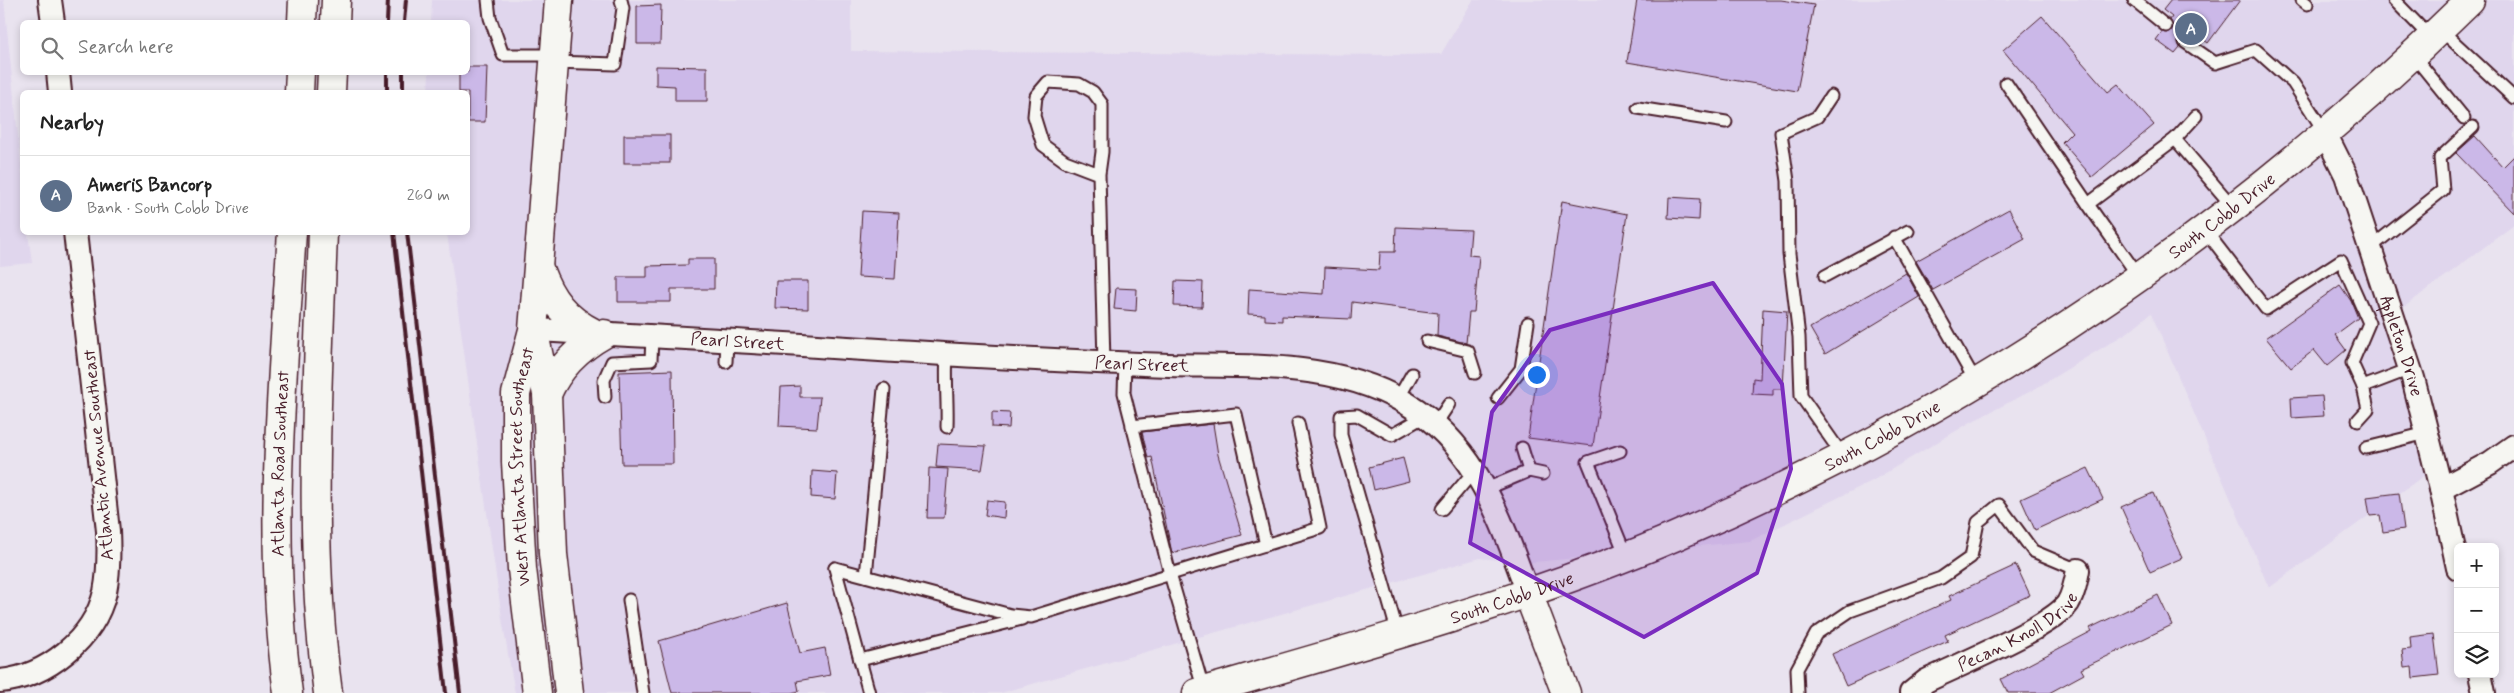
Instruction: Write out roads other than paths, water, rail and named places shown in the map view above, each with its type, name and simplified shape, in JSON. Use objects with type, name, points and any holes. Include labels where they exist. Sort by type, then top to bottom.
[{"type":"main road","points":[[302,20],[303,0]]},
{"type":"main road","points":[[335,20],[336,0]]},
{"type":"main road","name":"West Atlanta Street Southeast","points":[[537,693],[522,569],[516,462],[516,394],[534,330],[559,0]]},
{"type":"main road","name":"South Cobb Drive","points":[[1200,692],[1398,634],[1528,593],[1690,530],[1844,457],[1977,384],[2054,337],[2140,278],[2234,208],[2428,41],[2470,0]]},
{"type":"main road","points":[[299,90],[300,75]]},
{"type":"main road","points":[[331,90],[332,75]]},
{"type":"main road","name":"Atlanta Road Southeast","points":[[288,693],[282,652],[277,573],[276,491],[292,235]]},
{"type":"main road","name":"Atlanta Road Southeast","points":[[323,235],[315,493],[316,575],[328,693]]},
{"type":"main road","points":[[538,268],[548,291],[559,308],[576,323],[599,334],[571,357],[547,394]]},
{"type":"main road","name":"West Atlanta Street Southeast","points":[[534,330],[547,394],[553,554],[569,693]]},
{"type":"main road","name":"Pearl Street","points":[[1528,593],[1566,693]]},
{"type":"street","points":[[50,0],[53,20]]},
{"type":"street","points":[[58,75],[60,90]]},
{"type":"street","name":"Appleton Drive","points":[[2324,132],[2346,175],[2410,369],[2441,489],[2454,549]]},
{"type":"street","name":"Atlantic Avenue Southeast","points":[[0,681],[24,677],[33,673],[65,652],[88,626],[98,610],[108,575],[108,531],[75,235]]},
{"type":"street","name":"Pearl Street","points":[[534,330],[652,337],[727,352],[947,354],[1304,371],[1359,381],[1398,399],[1430,421],[1458,447],[1486,489],[1528,593]]},
{"type":"street","points":[[2441,489],[2490,463],[2514,446]]},
{"type":"street","name":"Pecan Knoll Drive","points":[[1911,693],[1926,680],[2039,626],[2056,614],[2068,603],[2075,588],[2078,570]]},
{"type":"street","points":[[2481,678],[2484,693]]},
{"type":"lane","points":[[488,0],[490,18],[504,55],[615,64],[623,8],[621,0]]},
{"type":"lane","points":[[2134,0],[2166,26]]},
{"type":"lane","points":[[2394,0],[2428,41],[2464,118]]},
{"type":"lane","points":[[2428,41],[2514,98]]},
{"type":"lane","points":[[2186,42],[2215,64],[2256,50],[2293,83],[2324,132]]},
{"type":"lane","points":[[1099,174],[1065,160],[1043,145],[1034,116],[1036,96],[1048,82],[1079,84],[1093,92],[1102,104],[1102,152],[1099,174],[1114,363],[1124,393],[1200,692]]},
{"type":"lane","points":[[2006,83],[2140,278]]},
{"type":"lane","points":[[1831,96],[1817,117],[1781,133],[1788,181],[1789,254],[1799,338],[1801,396],[1844,457]]},
{"type":"lane","points":[[1638,108],[1726,122]]},
{"type":"lane","points":[[2088,204],[2175,140],[2196,116]]},
{"type":"lane","points":[[2370,248],[2443,190],[2440,158],[2473,127]]},
{"type":"lane","points":[[2175,140],[2234,208]]},
{"type":"lane","points":[[1825,276],[1908,230]]},
{"type":"lane","points":[[2205,230],[2266,309],[2341,260],[2370,323],[2352,363],[2363,387],[2368,409],[2358,420]]},
{"type":"lane","points":[[1894,237],[1977,384]]},
{"type":"lane","points":[[1498,398],[1521,369],[1528,323]]},
{"type":"lane","points":[[605,397],[604,380],[612,362],[651,360],[652,337]]},
{"type":"lane","points":[[1427,342],[1468,351],[1475,373]]},
{"type":"lane","points":[[947,354],[945,380],[948,398],[947,427]]},
{"type":"lane","points":[[2363,387],[2410,369]]},
{"type":"lane","points":[[1398,399],[1412,374]]},
{"type":"lane","points":[[866,576],[884,389]]},
{"type":"lane","points":[[1398,634],[1341,435],[1341,416],[1357,415],[1392,435],[1430,421],[1450,404]]},
{"type":"lane","points":[[1132,426],[1236,414],[1266,545]]},
{"type":"lane","points":[[860,660],[1031,616],[1320,528],[1298,423]]},
{"type":"lane","points":[[2366,448],[2427,433]]},
{"type":"lane","points":[[1522,448],[1529,471]]},
{"type":"lane","points":[[1620,451],[1588,462],[1626,556]]},
{"type":"lane","points":[[1442,509],[1475,470]]},
{"type":"lane","points":[[1486,489],[1529,471],[1543,474]]},
{"type":"lane","points":[[1798,693],[1797,669],[1816,634],[1850,611],[1941,578],[1971,557],[1978,522],[1999,505],[2033,550],[2078,570]]},
{"type":"lane","points":[[869,693],[835,568],[1011,614],[1031,616]]},
{"type":"lane","points":[[629,600],[643,693]]},
{"type":"railway","points":[[387,20],[388,0]]},
{"type":"railway","points":[[404,20],[406,0]]},
{"type":"railway","points":[[387,75],[387,90]]},
{"type":"railway","points":[[403,75],[403,90]]},
{"type":"railway","points":[[394,235],[446,693]]},
{"type":"railway","points":[[407,235],[460,693]]},
{"type":"place","name":"Ameris Bancorp","points":[[2191,29]]}]
